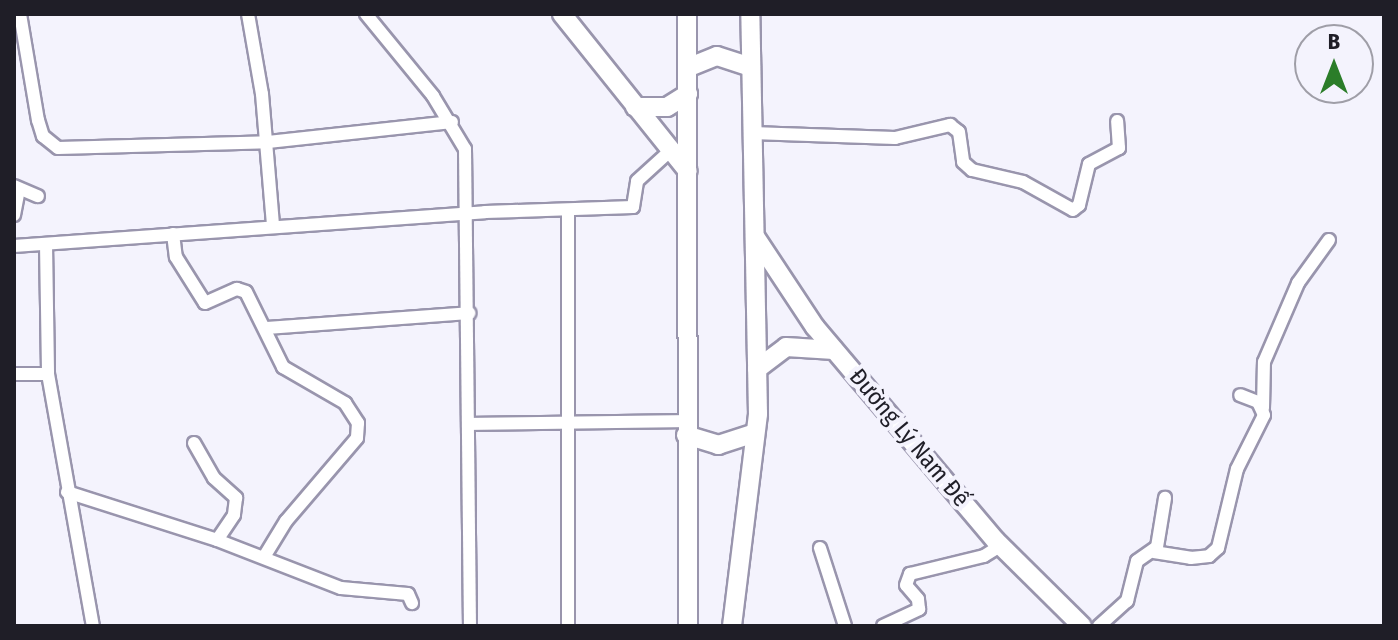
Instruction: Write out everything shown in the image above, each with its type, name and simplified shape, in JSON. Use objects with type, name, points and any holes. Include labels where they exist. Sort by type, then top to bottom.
[{"type":"street","points":[[20,14],[38,120],[43,136],[58,148],[268,142],[452,122]]},
{"type":"street","points":[[248,14],[268,142],[273,226]]},
{"type":"street","points":[[366,14],[452,122],[465,149],[471,424],[470,626]]},
{"type":"street","points":[[562,14],[688,171]]},
{"type":"street","points":[[687,14],[688,626]]},
{"type":"street","points":[[732,626],[755,433],[757,369],[750,14]]},
{"type":"street","points":[[687,68],[717,56],[751,67]]},
{"type":"street","points":[[635,107],[667,107],[688,94]]},
{"type":"street","points":[[752,133],[895,138],[950,125],[959,132],[963,162],[972,170],[1023,182],[1073,210],[1089,164],[1119,148],[1117,121]]},
{"type":"street","points":[[14,246],[468,213],[568,213],[633,207],[637,181],[672,149]]},
{"type":"street","points":[[14,215],[17,188],[38,196]]},
{"type":"street","points":[[568,213],[568,626]]},
{"type":"street","points":[[173,234],[176,257],[205,303],[242,289],[266,328],[272,351],[283,367],[345,403],[358,423],[357,438],[286,521],[264,557]]},
{"type":"street","name":"Đường Lý Nam Đế","points":[[754,236],[802,311],[834,350],[1000,546],[1082,626]]},
{"type":"street","points":[[1099,626],[1127,601],[1137,561],[1154,552],[1191,558],[1209,556],[1218,548],[1237,469],[1259,429],[1263,408],[1264,362],[1298,283],[1329,240]]},
{"type":"street","points":[[46,244],[48,374],[93,626]]},
{"type":"street","points":[[266,328],[469,313]]},
{"type":"street","points":[[757,369],[786,347],[834,350]]},
{"type":"street","points":[[14,374],[48,374]]},
{"type":"street","points":[[1240,395],[1263,408]]},
{"type":"street","points":[[471,424],[567,423],[686,428],[718,445],[755,433]]},
{"type":"street","points":[[194,443],[214,478],[236,498],[234,515],[217,540]]},
{"type":"street","points":[[67,492],[217,540],[341,588],[408,594],[412,603]]},
{"type":"street","points":[[1154,552],[1165,498]]},
{"type":"street","points":[[883,626],[919,609],[906,585],[910,574],[984,556],[1000,546]]},
{"type":"street","points":[[820,548],[845,626]]}]
